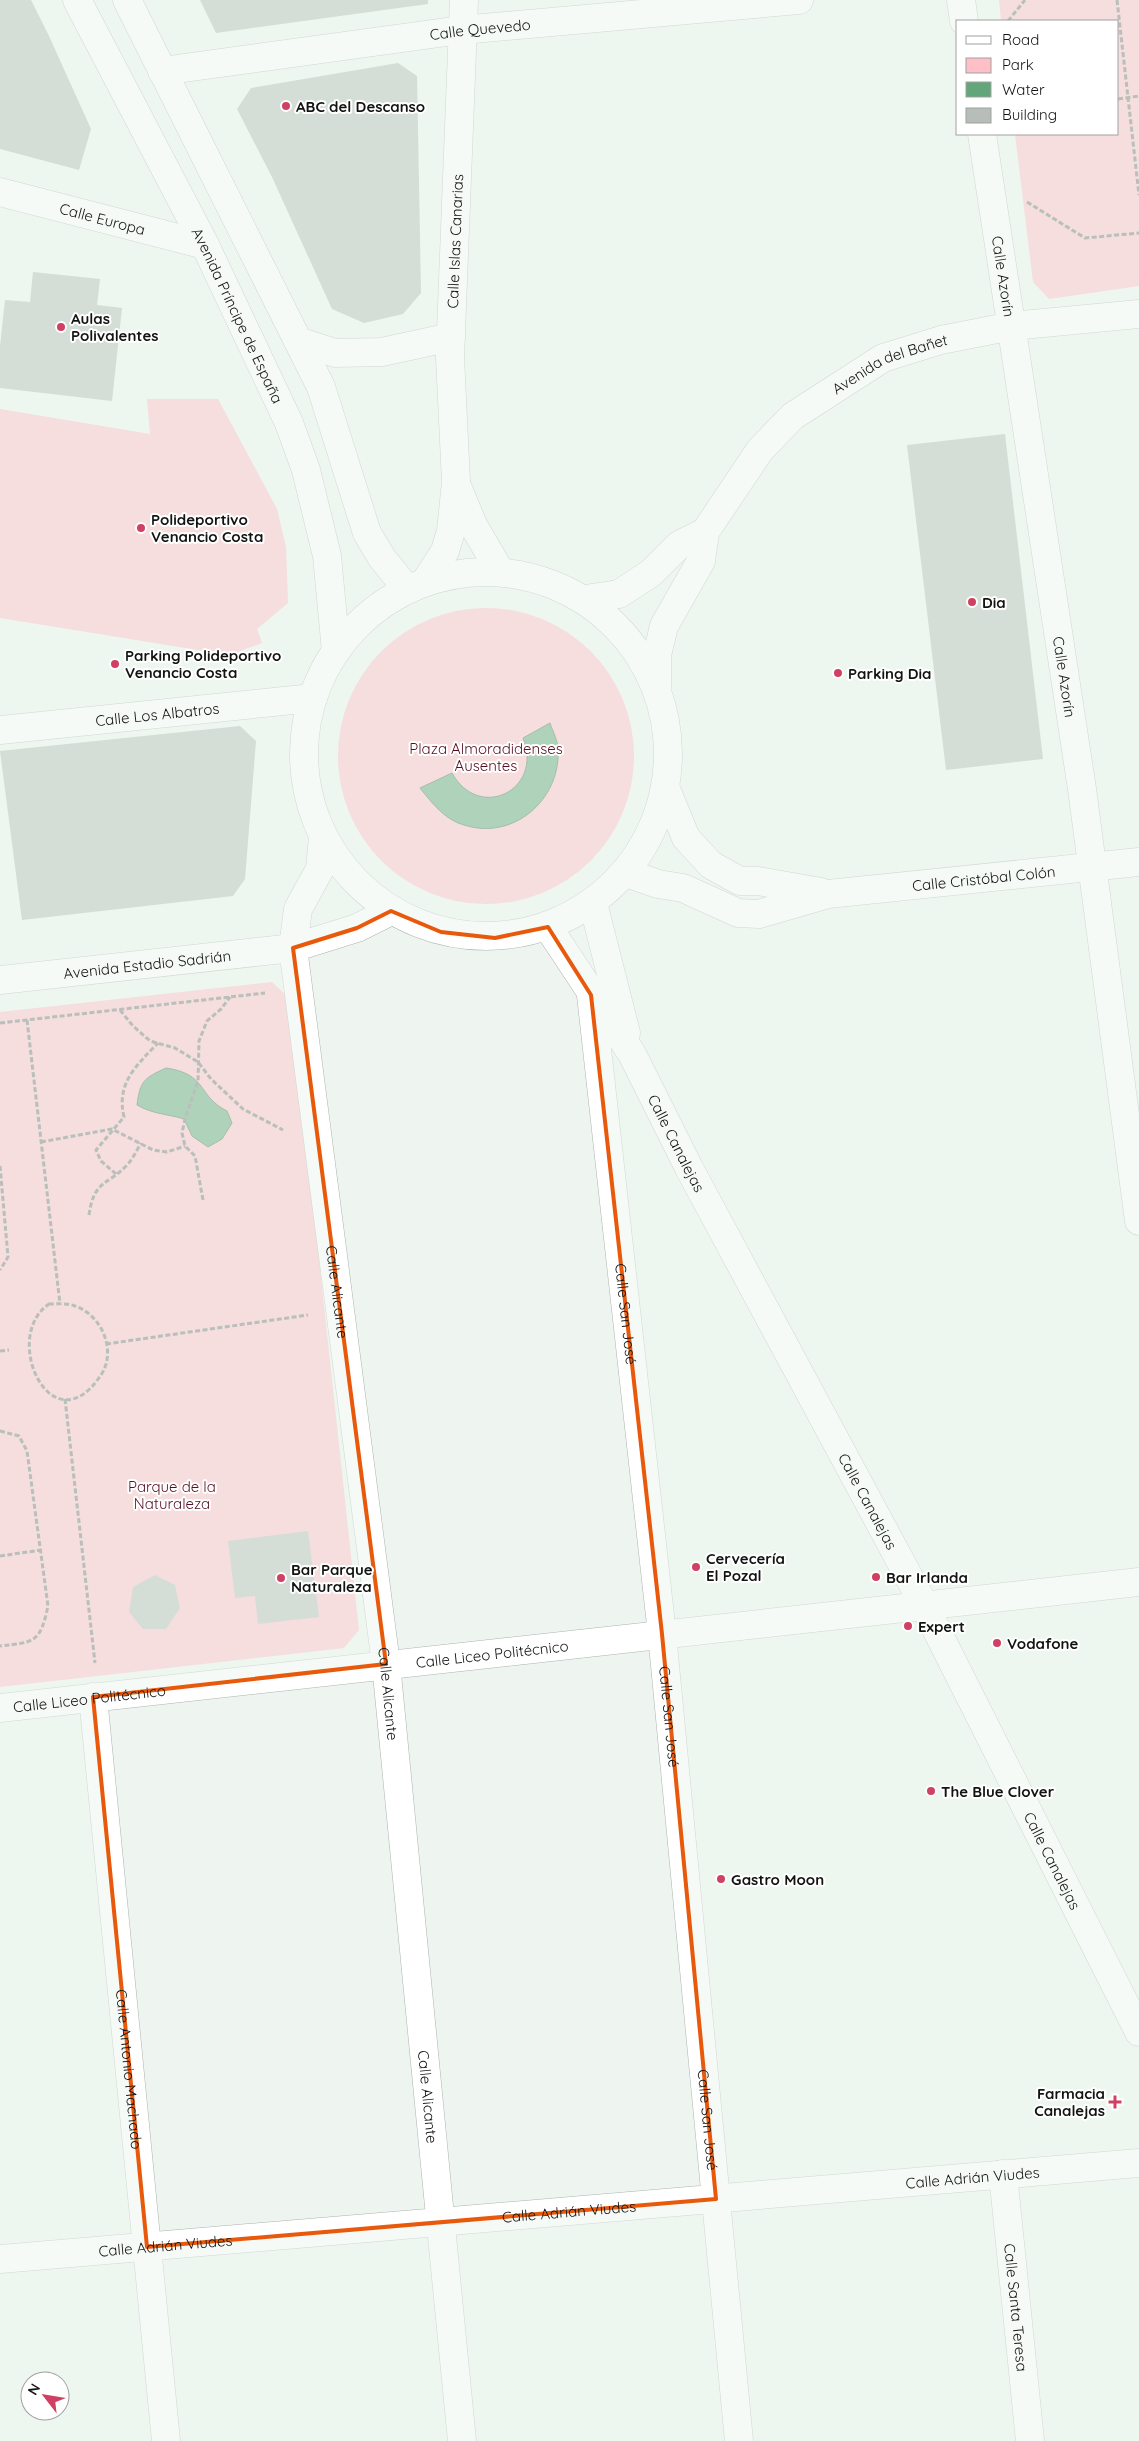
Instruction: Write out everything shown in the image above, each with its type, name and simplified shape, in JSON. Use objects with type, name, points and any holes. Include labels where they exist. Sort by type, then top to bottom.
[{"type":"street","name":"Avenida Príncipe de España","points":[[77,0],[205,245],[289,423],[306,470],[326,556],[336,651]]},
{"type":"street","points":[[127,0],[321,387],[367,533],[382,558],[416,585]]},
{"type":"street","name":"Calle Islas Canarias","points":[[416,585],[445,551],[450,531],[456,482],[451,337],[461,30],[464,0]]},
{"type":"street","name":"Calle Quevedo","points":[[162,71],[461,30],[799,0]]},
{"type":"street","points":[[961,0],[964,20]]},
{"type":"street","name":"Calle Azorín","points":[[982,135],[1092,866],[1139,1221]]},
{"type":"street","name":"Calle Europa","points":[[0,192],[205,245]]},
{"type":"street","name":"Avenida del Bañet","points":[[657,686],[657,655],[664,626],[701,562],[706,532],[760,450],[793,416],[883,358],[941,340],[1012,326],[1139,314]]},
{"type":"street","points":[[298,341],[335,353],[382,352],[451,337]]},
{"type":"street","name":"Calle Islas Canarias","points":[[456,482],[473,525],[500,571]]},
{"type":"street","name":"Avenida del Bañet","points":[[585,600],[619,594],[650,573],[679,546],[706,532]]},
{"type":"street","points":[[475,571],[500,571],[530,576],[559,585],[585,600],[615,623],[639,652],[657,686],[669,737],[666,789],[651,834],[626,873],[593,903],[548,927],[495,938],[441,932],[391,911],[352,879],[323,837],[310,804],[304,769],[305,733],[313,698],[336,651],[367,615],[416,585],[475,571]]},
{"type":"street","name":"Calle Los Albatros","points":[[0,730],[313,698]]},
{"type":"street","name":"Calle Cristóbal Colón","points":[[666,789],[686,838],[711,865],[740,880],[758,881],[828,894]]},
{"type":"street","points":[[294,948],[298,909],[320,869],[323,837]]},
{"type":"street","name":"Calle Cristóbal Colón","points":[[626,873],[658,884],[683,888],[738,913],[759,914],[828,894],[1139,862]]},
{"type":"street","name":"Calle Canalejas","points":[[593,903],[632,1054]]},
{"type":"street","name":"Avenida Estadio Sadrián","points":[[0,980],[294,948],[357,928],[391,911]]},
{"type":"street","name":"Calle Canalejas","points":[[548,927],[632,1054],[689,1168],[924,1605],[973,1706],[1139,2032]]},
{"type":"street","name":"Calle Alicante","points":[[294,948],[386,1664],[462,2441]]},
{"type":"street","name":"Calle San José","points":[[591,994],[662,1634],[739,2441]]},
{"type":"street","name":"Calle Liceo Politécnico","points":[[0,1708],[1139,1582]]},
{"type":"street","name":"Calle Antonio Machado","points":[[93,1697],[166,2441]]},
{"type":"street","name":"Calle Adrián Viudes","points":[[0,2259],[1139,2163]]},
{"type":"street","name":"Calle Santa Teresa","points":[[1003,2174],[1030,2441]]},
{"type":"path","points":[[1009,20],[1025,0]]},
{"type":"path","points":[[1117,0],[1139,195]]},
{"type":"path","points":[[1119,99],[1139,96]]},
{"type":"path","points":[[994,211],[1023,200],[1085,238],[1139,234]]},
{"type":"path","points":[[0,1023],[266,993]]},
{"type":"path","points":[[203,1200],[195,1156],[185,1146],[182,1133],[184,1119],[198,1081],[199,1041],[208,1021],[230,997]]},
{"type":"path","points":[[120,1010],[138,1031],[150,1041],[175,1048],[198,1062],[211,1079],[243,1109],[291,1134]]},
{"type":"path","points":[[28,1020],[60,1304]]},
{"type":"path","points":[[116,1174],[101,1160],[96,1150],[124,1117],[121,1104],[124,1083],[158,1043]]},
{"type":"path","points":[[41,1142],[112,1129],[154,1150],[167,1152],[185,1146]]},
{"type":"path","points":[[90,1215],[92,1197],[129,1163],[141,1143]]},
{"type":"path","points":[[0,1166],[8,1257],[0,1270]]},
{"type":"path","points":[[39,1308],[49,1304],[75,1305],[90,1314],[101,1327],[106,1344],[107,1354],[103,1371],[96,1382],[83,1393],[65,1399],[49,1398]]},
{"type":"path","points":[[106,1344],[311,1315]]},
{"type":"path","points":[[12,1343],[9,1350],[12,1359]]},
{"type":"path","points":[[0,1351],[9,1350]]},
{"type":"path","points":[[65,1399],[95,1664]]},
{"type":"path","points":[[0,1431],[19,1436],[27,1451],[48,1606],[43,1629],[31,1642],[0,1646]]},
{"type":"path","points":[[0,1556],[40,1550]]},
{"type":"path","points":[[85,1665],[105,1663]]},
{"type":"highlighted area","points":[[391,911],[441,932],[495,938],[548,927],[591,995],[662,1634],[716,2199],[147,2247],[93,1697],[386,1664],[293,948],[357,928]]},
{"type":"green space","points":[[999,0],[1139,0],[1139,286],[1049,299],[1033,282],[1015,135],[1119,135],[1119,20],[1001,20]]},
{"type":"green space","name":"Polideportivo Venancio Costa","points":[[147,399],[218,399],[277,509],[286,547],[288,603],[257,629],[262,643],[229,655],[0,618],[0,409],[150,434]]},
{"type":"green space","name":"Plaza Almoradidenses Ausentes","points":[[486,608],[515,611],[543,619],[568,633],[591,651],[609,674],[623,699],[631,727],[634,756],[631,785],[623,813],[609,838],[591,861],[568,879],[543,893],[515,901],[486,904],[457,901],[429,893],[404,879],[381,861],[363,838],[349,813],[341,785],[338,756],[341,727],[349,699],[363,674],[381,651],[404,633],[429,619],[457,611]]},
{"type":"green space","name":"Parque de la Naturaleza","points":[[272,982],[291,1000],[359,1630],[344,1648],[0,1687],[0,1012]]},
{"type":"water","points":[[550,723],[558,749],[557,768],[551,785],[542,800],[530,812],[516,821],[500,827],[482,828],[457,823],[434,805],[420,788],[452,773],[464,788],[477,796],[492,797],[506,793],[517,785],[525,772],[527,756],[523,738]]},
{"type":"water","points":[[166,1068],[189,1075],[196,1080],[217,1105],[227,1111],[232,1123],[222,1139],[208,1147],[192,1136],[184,1119],[154,1112],[137,1105],[144,1081]]},
{"type":"building","points":[[0,0],[31,0],[49,36],[91,129],[79,170],[0,149]]},
{"type":"building","points":[[200,0],[428,0],[428,4],[216,33]]},
{"type":"building","points":[[398,63],[417,76],[421,293],[403,314],[364,323],[332,309],[272,177],[237,109],[251,88]]},
{"type":"building","name":"Aulas Polivalentes","points":[[33,272],[100,279],[97,305],[122,308],[112,401],[0,388],[0,346],[5,300],[30,302]]},
{"type":"building","points":[[1005,434],[1043,759],[946,770],[907,445]]},
{"type":"building","points":[[240,726],[256,741],[245,879],[233,896],[22,920],[0,751]]},
{"type":"building","points":[[308,1531],[319,1617],[258,1624],[255,1596],[235,1598],[228,1541]]},
{"type":"building","points":[[155,1575],[175,1585],[180,1608],[166,1629],[143,1629],[129,1612],[133,1587]]},
{"type":"place","name":"ABC del Descanso","points":[[286,106]]},
{"type":"place","name":"Aulas Polivalentes","points":[[61,327]]},
{"type":"place","name":"Polideportivo Venancio Costa","points":[[141,528]]},
{"type":"place","name":"Dia","points":[[972,602]]},
{"type":"place","name":"Parking Polideportivo Venancio Costa","points":[[115,664]]},
{"type":"place","name":"Parking Dia","points":[[838,673]]},
{"type":"place","name":"Cervecería El Pozal","points":[[696,1567]]},
{"type":"place","name":"Bar Irlanda","points":[[876,1577]]},
{"type":"place","name":"Bar Parque Naturaleza","points":[[281,1578]]},
{"type":"place","name":"Expert","points":[[908,1626]]},
{"type":"place","name":"Vodafone","points":[[997,1643]]},
{"type":"place","name":"The Blue Clover","points":[[931,1791]]},
{"type":"place","name":"Gastro Moon","points":[[721,1879]]},
{"type":"place","name":"Farmacia Canalejas","points":[[1115,2102]]}]
